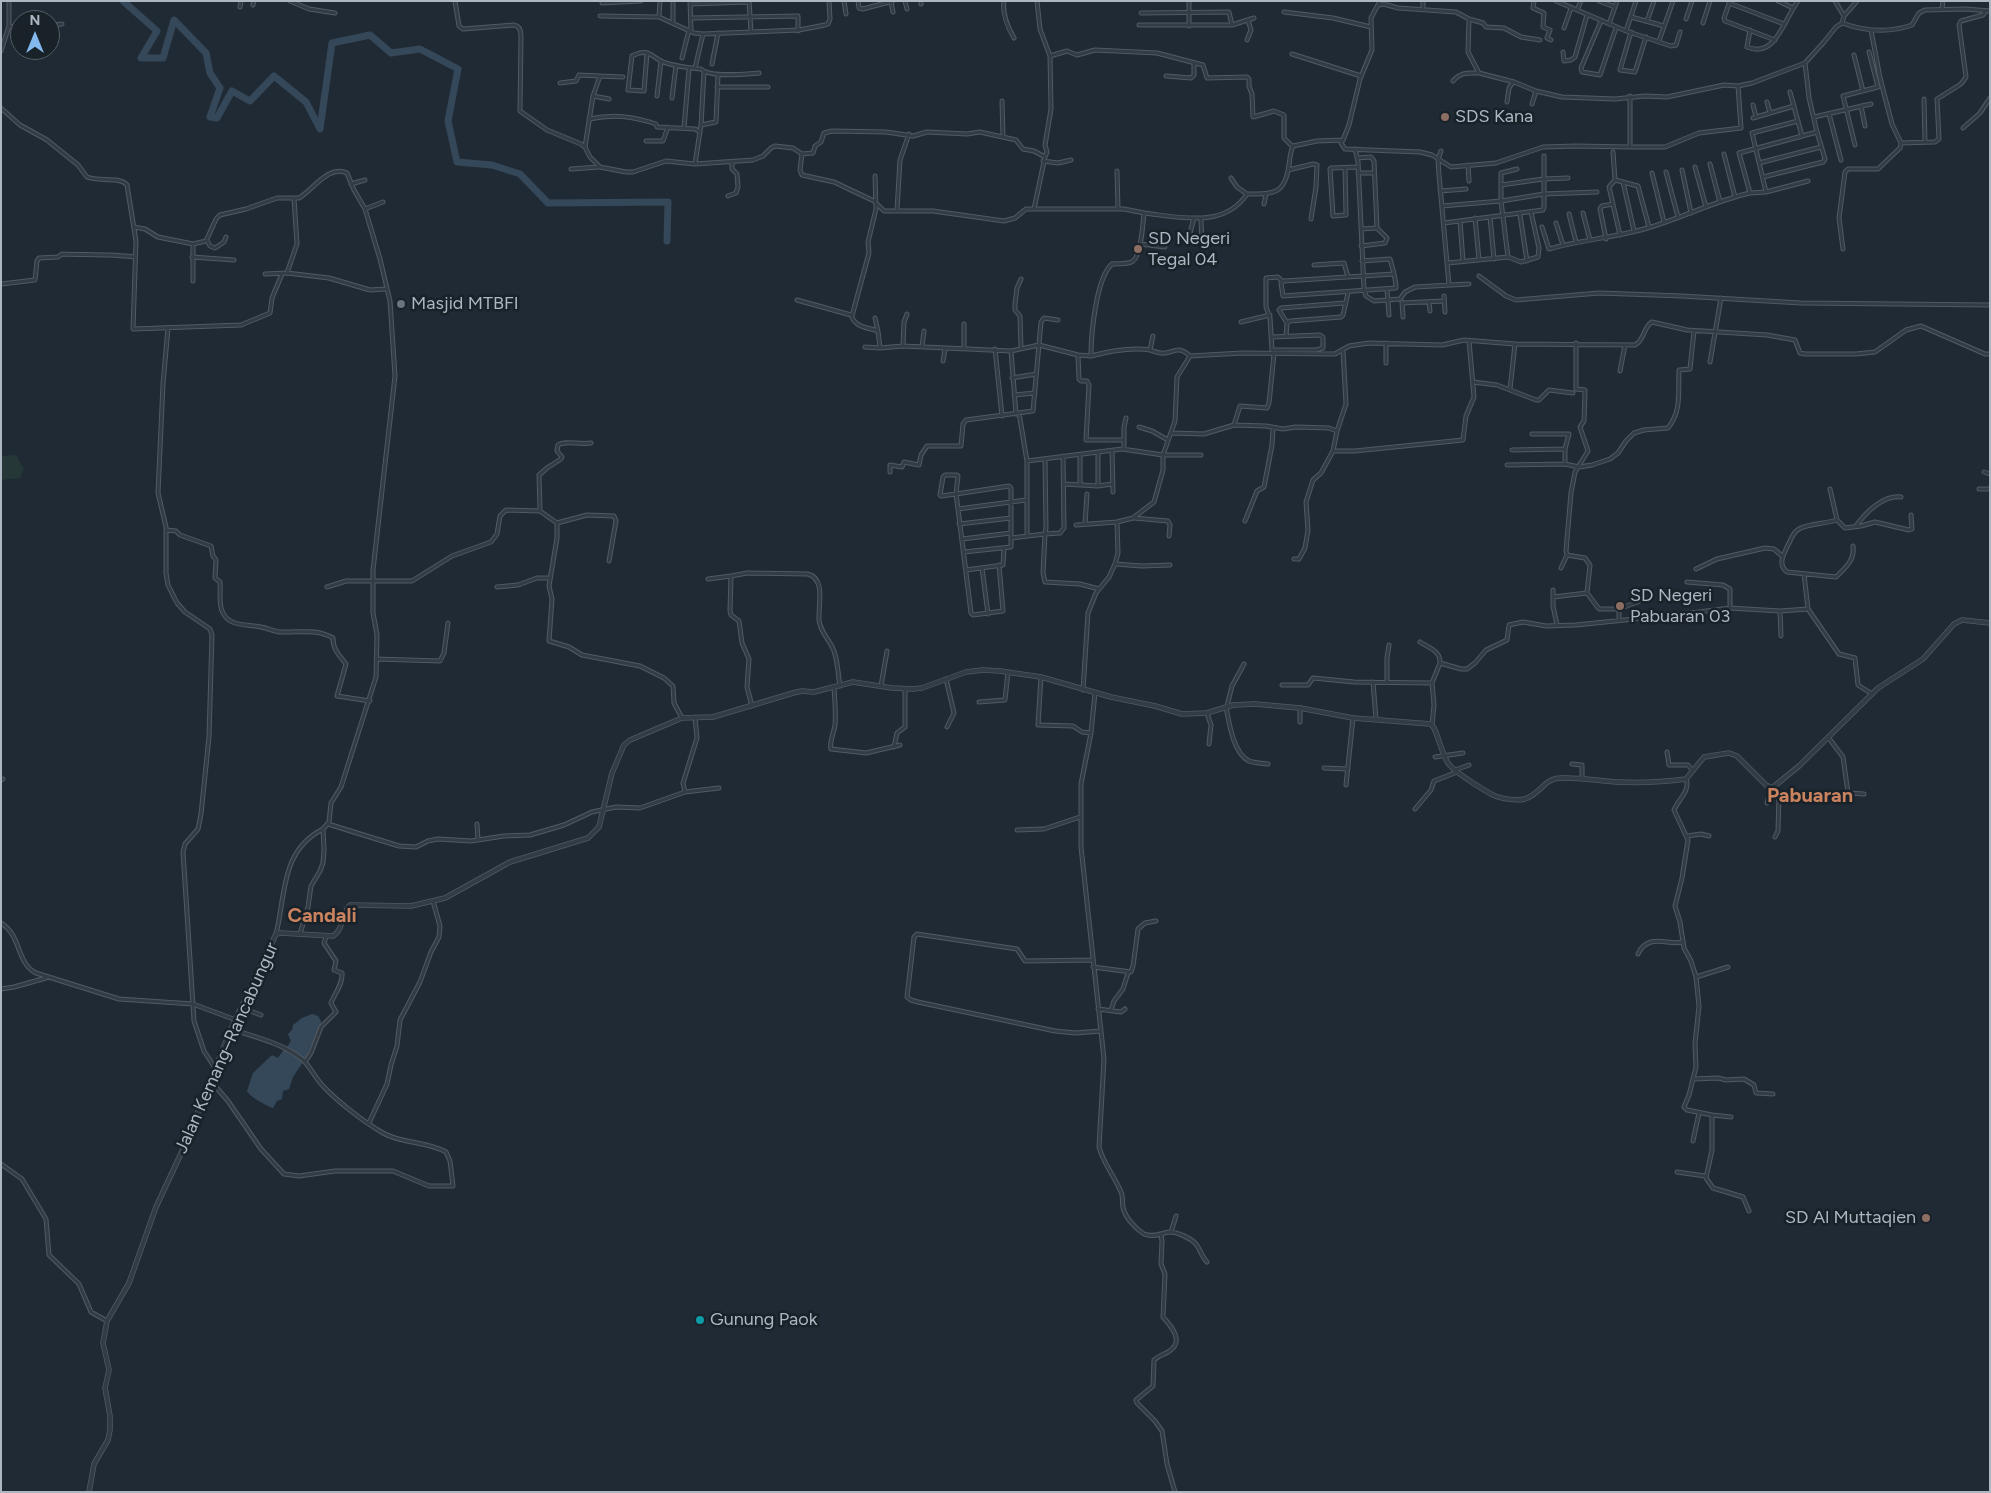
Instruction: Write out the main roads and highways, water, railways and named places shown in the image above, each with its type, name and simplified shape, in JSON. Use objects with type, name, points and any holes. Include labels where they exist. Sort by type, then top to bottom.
[{"type":"water","points":[[312,1014],[318,1016],[321,1026],[305,1059],[287,1047],[291,1041],[288,1034],[292,1030],[293,1025],[302,1018]]},
{"type":"water","points":[[284,1049],[303,1062],[293,1077],[289,1089],[283,1091],[282,1099],[277,1101],[273,1108],[247,1091],[253,1073],[272,1055],[278,1058]]},
{"type":"waterway","points":[[123,1],[157,31],[141,58],[163,58],[174,20],[206,53],[210,73],[220,88],[210,117],[217,118],[232,91],[250,101],[274,76],[306,102],[320,129],[332,43],[370,35],[391,53],[420,49],[458,69],[448,121],[457,162],[492,165],[520,174],[548,203],[668,202],[667,241]]},
{"type":"place","name":"SDS Kana","points":[[1445,117]]},
{"type":"place","name":"SD Negeri Tegal 04","points":[[1138,249]]},
{"type":"place","name":"Masjid MTBFI","points":[[401,304]]},
{"type":"place","name":"SD Negeri Pabuaran 03","points":[[1620,606]]},
{"type":"place","name":"SD Al Muttaqien","points":[[1926,1218]]},
{"type":"place","name":"Gunung Paok","points":[[700,1320]]},
{"type":"district","name":"Pabuaran","points":[[1810,796]]},
{"type":"district","name":"Candali","points":[[322,916]]}]
